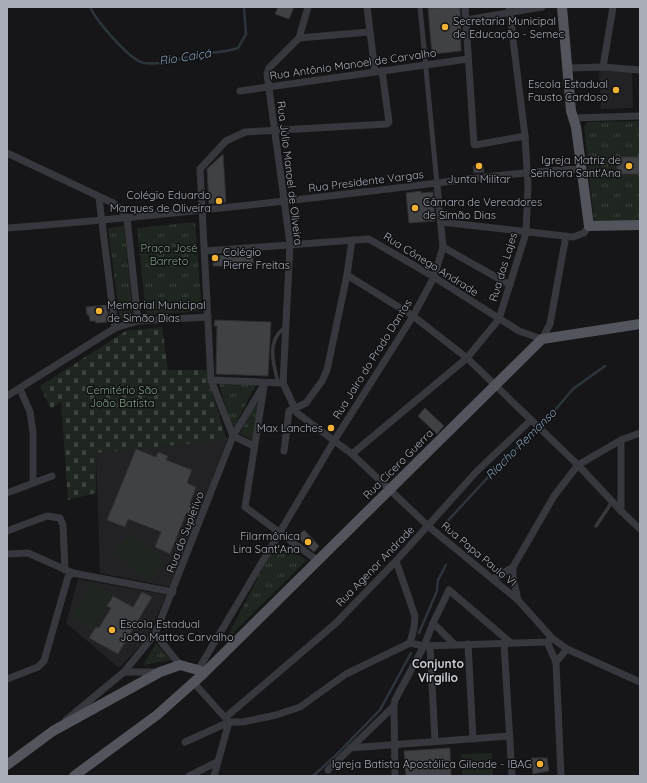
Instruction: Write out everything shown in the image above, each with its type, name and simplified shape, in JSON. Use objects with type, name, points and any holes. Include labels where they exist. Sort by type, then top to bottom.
[{"type":"main road","points":[[562,7],[573,118],[576,127],[589,226],[640,225]]},
{"type":"main road","points":[[542,339],[640,324]]},
{"type":"main road","name":"Rua Cícero Guerra","points":[[74,776],[157,715],[194,683],[201,672],[318,562],[494,384],[542,339]]},
{"type":"main road","points":[[7,765],[53,731],[160,672],[180,665],[201,672]]},
{"type":"street","points":[[308,7],[299,38],[370,32]]},
{"type":"street","points":[[254,446],[233,436],[211,380],[203,210],[199,175],[203,164],[226,141],[234,136],[254,131],[388,124],[370,32],[367,7]]},
{"type":"street","points":[[420,7],[437,184]]},
{"type":"street","points":[[465,7],[474,144],[525,136]]},
{"type":"street","points":[[466,20],[510,10],[542,7]]},
{"type":"street","points":[[603,67],[613,7]]},
{"type":"street","name":"Rua das Lajes","points":[[352,454],[467,358],[499,319],[526,233],[528,171],[510,10]]},
{"type":"street","name":"Rua Júlio Manoel de Oliveira","points":[[280,383],[286,327],[290,244],[268,86],[269,68],[299,38]]},
{"type":"street","name":"Rua Antônio Manoel de Carvalho","points":[[240,91],[468,59]]},
{"type":"street","points":[[568,68],[603,67],[640,70]]},
{"type":"street","points":[[573,118],[640,116]]},
{"type":"street","points":[[7,153],[120,208],[127,218],[138,321]]},
{"type":"street","name":"Rua Presidente Vargas","points":[[203,210],[437,184],[528,171],[582,169]]},
{"type":"street","name":"Rua Jairo do Prado Dantas","points":[[201,672],[334,441],[413,316],[434,277],[443,246],[437,184]]},
{"type":"street","points":[[98,198],[115,328]]},
{"type":"street","points":[[7,228],[203,210]]},
{"type":"street","points":[[441,222],[526,233],[566,236],[579,236],[589,226]]},
{"type":"street","points":[[542,339],[550,324],[566,236]]},
{"type":"street","points":[[284,451],[289,411],[306,403],[325,376],[347,275],[352,240]]},
{"type":"street","name":"Rua Cônego Andrade","points":[[205,251],[352,240],[373,241],[434,277],[499,319],[526,334],[542,339]]},
{"type":"street","points":[[443,246],[510,285]]},
{"type":"street","points":[[347,275],[413,316],[467,358],[578,465],[621,512],[640,529]]},
{"type":"street","points":[[7,396],[115,328],[138,321],[208,317]]},
{"type":"street","points":[[211,380],[280,383]]},
{"type":"street","points":[[265,383],[245,507],[280,535],[318,562]]},
{"type":"street","name":"Rua do Supletivo","points":[[53,731],[124,672],[155,634],[173,592],[233,436],[265,383]]},
{"type":"street","name":"Rua Papa Paulo VI","points":[[280,383],[296,408],[297,413],[306,422],[352,454],[428,526],[518,600],[549,640]]},
{"type":"street","points":[[20,389],[30,412],[33,433],[33,483]]},
{"type":"street","name":"Rua Agenor Andrade","points":[[228,720],[336,622],[396,561],[477,470],[533,422]]},
{"type":"street","points":[[493,579],[513,567],[562,483],[578,465],[621,440],[640,433]]},
{"type":"street","points":[[621,440],[621,512]]},
{"type":"street","points":[[7,493],[52,476]]},
{"type":"street","points":[[7,531],[47,516],[60,518],[63,525],[65,570]]},
{"type":"street","points":[[7,554],[28,553],[73,573],[173,592]]},
{"type":"street","points":[[396,561],[414,612],[414,628],[410,643]]},
{"type":"street","points":[[513,567],[513,577],[518,600]]},
{"type":"street","points":[[7,679],[38,667],[44,661],[68,577],[73,573]]},
{"type":"street","points":[[328,770],[394,706],[427,646],[433,623],[449,590],[507,643],[512,776]]},
{"type":"street","points":[[433,623],[456,645]]},
{"type":"street","points":[[155,634],[180,665]]},
{"type":"street","points":[[186,742],[228,720],[243,722],[276,715],[300,706],[346,674],[410,643],[427,646],[549,640],[567,650],[640,682]]},
{"type":"street","points":[[549,640],[556,662],[561,776]]},
{"type":"street","points":[[468,644],[474,739]]},
{"type":"street","points":[[427,646],[435,741]]},
{"type":"street","points":[[556,662],[567,650]]},
{"type":"street","points":[[124,672],[160,672]]},
{"type":"street","points":[[194,683],[228,720]]},
{"type":"street","points":[[394,706],[395,776]]},
{"type":"street","points":[[214,776],[228,720]]},
{"type":"street","points":[[350,748],[510,736]]},
{"type":"street","points":[[189,776],[217,762]]},
{"type":"lane","points":[[280,383],[273,363],[273,346],[276,336],[286,327]]},
{"type":"lane","points":[[596,526],[612,502]]},
{"type":"shaded area","name":"Escola Estadual Fausto Cardoso","points":[[599,70],[632,71],[633,108],[601,109]]},
{"type":"shaded area","points":[[227,440],[171,587],[100,573],[96,453]]},
{"type":"shaded area","name":"Escola Estadual João Mattos Carvalho","points":[[78,579],[166,595],[148,637],[119,668],[66,623]]},
{"type":"green space","points":[[640,121],[640,220],[596,222],[594,220],[584,126],[588,122]]},
{"type":"green space","name":"Praça José Barreto","points":[[195,222],[202,311],[146,315],[137,228]]},
{"type":"green space","name":"Praça José Barreto","points":[[124,226],[133,317],[120,320],[108,228]]},
{"type":"green space","name":"Cemitério São João Batista","points":[[162,327],[168,370],[208,370],[208,380],[227,440],[96,453],[96,493],[68,500],[61,402],[51,409],[40,386],[126,331]]},
{"type":"green space","points":[[219,384],[256,385],[235,425],[231,426]]},
{"type":"green space","points":[[255,403],[260,404],[252,440],[240,434]]},
{"type":"green space","points":[[131,533],[166,562],[149,581],[114,552]]},
{"type":"green space","points":[[276,543],[307,560],[225,641]]},
{"type":"green space","points":[[92,582],[113,595],[92,629],[71,617]]},
{"type":"green space","points":[[156,643],[171,660],[143,665]]},
{"type":"green space","points":[[492,753],[493,776],[462,776],[461,754]]},
{"type":"building","points":[[278,7],[294,7],[289,19],[275,14]]},
{"type":"building","points":[[460,7],[461,51],[432,54],[428,8]]},
{"type":"building","points":[[223,154],[226,202],[209,204],[207,169]]},
{"type":"building","name":"Igreja Matriz de Senhora Sant'Ana","points":[[617,157],[640,157],[640,174],[617,174]]},
{"type":"building","points":[[483,165],[484,172],[474,173],[473,166]]},
{"type":"building","points":[[421,191],[421,193],[433,192],[435,221],[409,223],[406,193]]},
{"type":"building","points":[[253,253],[253,266],[213,266],[213,256]]},
{"type":"building","name":"Memorial Municipal de Simão Dias","points":[[107,305],[109,322],[96,323],[95,321],[90,321],[89,315],[87,315],[86,307]]},
{"type":"building","points":[[215,320],[271,322],[268,376],[216,374],[217,326],[214,326]]},
{"type":"building","points":[[425,408],[444,426],[437,434],[418,416]]},
{"type":"building","points":[[136,449],[156,457],[158,452],[168,456],[166,460],[192,470],[187,483],[196,487],[190,503],[199,507],[195,517],[186,514],[170,554],[155,547],[161,532],[128,519],[125,527],[107,520]]},
{"type":"building","name":"Filarmônica Lira Sant'Ana","points":[[304,530],[319,546],[314,552],[297,537]]},
{"type":"building","points":[[142,592],[152,597],[118,654],[89,638],[96,627],[99,628],[111,608],[107,606],[113,596],[133,607]]},
{"type":"building","points":[[450,748],[451,776],[406,776],[404,751]]},
{"type":"building","name":"Igreja Batista Apostólica Gileade - IBAG","points":[[531,758],[547,758],[549,771],[533,774]]},
{"type":"waterway","name":"Rio Caiçá","points":[[90,7],[106,30],[122,48],[138,61],[144,63],[177,60],[196,55],[238,48],[246,34],[244,7]]},
{"type":"waterway","name":"Riacho Remanso","points":[[442,527],[491,474],[549,417],[573,389],[605,366]]},
{"type":"waterway","name":"Riacho Remanso","points":[[419,633],[437,591],[438,580],[446,565]]},
{"type":"waterway","name":"Riacho Remanso","points":[[313,776],[334,757],[380,710],[411,653]]},
{"type":"place","name":"Secretaria Municipal de Educação - Semec","points":[[445,27]]},
{"type":"place","name":"Escola Estadual Fausto Cardoso","points":[[616,90]]},
{"type":"place","name":"Junta Militar","points":[[479,166]]},
{"type":"place","name":"Igreja Matriz de Senhora Sant'Ana","points":[[629,166]]},
{"type":"place","name":"Colégio Eduardo Marques de Oliveira","points":[[219,201]]},
{"type":"place","name":"Câmara de Vereadores de Simão Dias","points":[[415,208]]},
{"type":"place","name":"Colégio Pierre Freitas","points":[[215,258]]},
{"type":"place","name":"Memorial Municipal de Simão Dias","points":[[99,311]]},
{"type":"place","name":"Max Lanches","points":[[331,428]]},
{"type":"place","name":"Filarmônica Lira Sant'Ana","points":[[308,542]]},
{"type":"place","name":"Escola Estadual João Mattos Carvalho","points":[[112,630]]},
{"type":"place","name":"Igreja Batista Apostólica Gileade - IBAG","points":[[540,764]]},
{"type":"district","name":"Conjunto Virgilio","points":[[438,671]]}]
